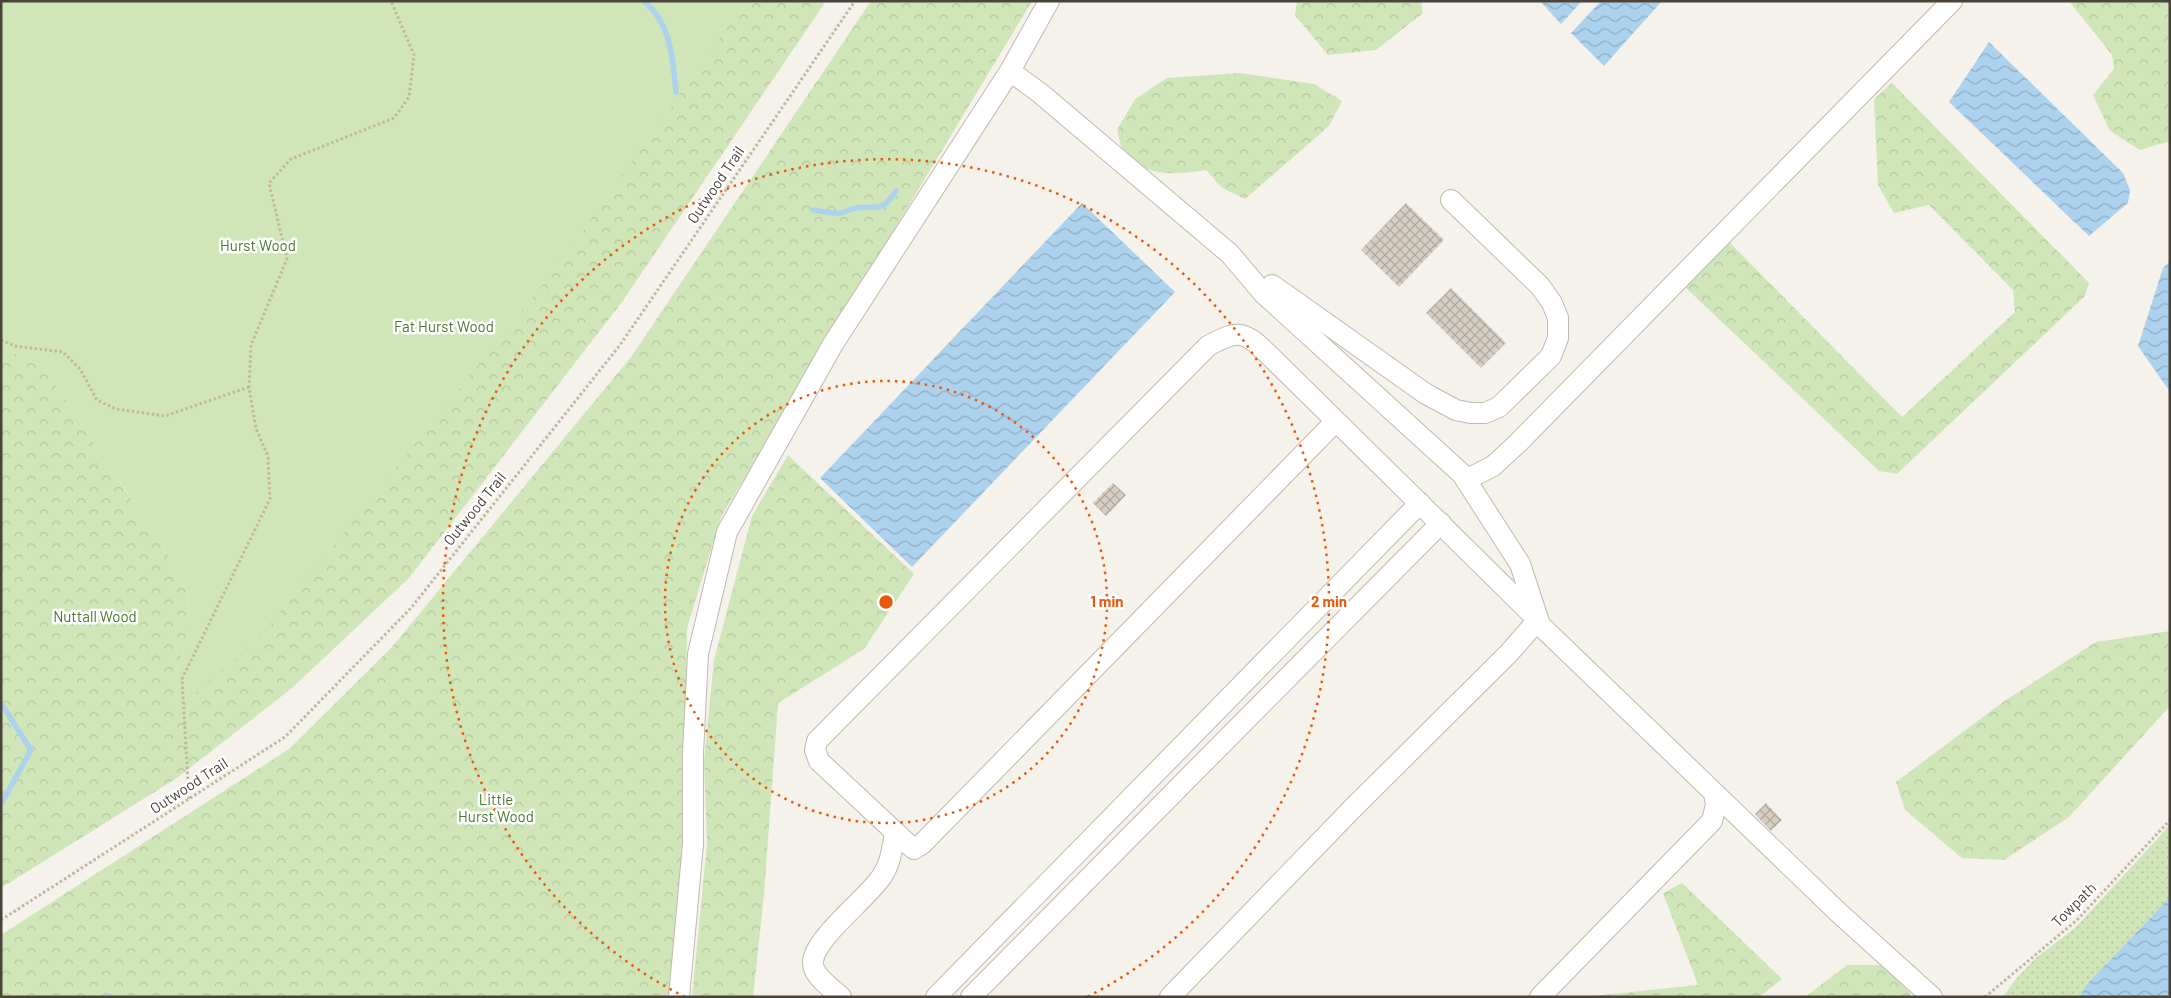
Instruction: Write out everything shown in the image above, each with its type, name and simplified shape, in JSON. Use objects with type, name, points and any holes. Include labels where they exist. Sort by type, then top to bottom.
[{"type":"lane","points":[[678,997],[693,844],[693,753],[698,654],[727,532],[832,344],[1010,71],[1049,1]]},
{"type":"lane","points":[[1466,480],[1493,466],[1518,443],[1952,1]]},
{"type":"lane","points":[[1010,71],[1040,93],[1230,254],[1328,326],[1426,394],[1456,410],[1485,413],[1499,407],[1551,356],[1558,338],[1558,318],[1552,303],[1540,286],[1451,200]]},
{"type":"lane","points":[[1230,254],[1264,293],[1466,480],[1520,564],[1540,625],[1839,913],[1932,997]]},
{"type":"lane","points":[[1336,421],[922,844],[914,849],[895,833],[816,755],[817,741],[1208,346],[1241,334],[1250,337],[1441,523],[1538,620]]},
{"type":"lane","points":[[936,997],[1420,503]]},
{"type":"lane","points":[[971,997],[1441,523]]},
{"type":"lane","points":[[1170,997],[1352,809],[1509,654],[1538,620]]},
{"type":"lane","points":[[1540,997],[1712,821],[1716,805],[1714,793]]},
{"type":"lane","points":[[841,997],[815,973],[813,963],[823,941],[881,878],[890,861],[895,833]]},
{"type":"path","points":[[189,799],[182,679],[270,499],[268,456],[256,430],[249,387],[251,345],[287,259],[268,183],[291,159],[394,118],[409,97],[414,55],[391,1]]},
{"type":"path","name":"Outwood Trail","points":[[1,920],[285,737],[411,608],[620,345],[855,1]]},
{"type":"path","points":[[1,340],[15,346],[63,352],[80,369],[97,400],[116,409],[165,416],[249,387]]},
{"type":"path","name":"Towpath","points":[[1985,997],[2078,920],[2170,820]]},
{"type":"green space","name":"Hurst Wood","points":[[1,1],[746,1],[556,268],[261,636],[175,711],[175,675],[191,629],[185,581],[44,367],[1,347]]},
{"type":"green space","points":[[629,1],[826,1],[622,302],[409,578],[292,688],[177,778],[1,888],[1,347],[44,367],[185,581],[191,629],[175,675],[176,711]]},
{"type":"green space","name":"Little Hurst Wood","points":[[871,1],[1032,1],[721,517],[687,628],[684,817],[674,967],[670,997],[1,997],[1,935],[289,749],[392,647],[631,357]]},
{"type":"green space","points":[[1297,1],[1421,1],[1423,13],[1376,50],[1328,55],[1295,15]]},
{"type":"green space","points":[[2069,1],[2170,1],[2170,141],[2140,150],[2110,131],[2093,95],[2114,69],[2112,55]]},
{"type":"green space","points":[[1240,73],[1314,84],[1342,101],[1329,126],[1245,199],[1222,188],[1206,170],[1162,173],[1142,166],[1124,152],[1117,130],[1135,99],[1167,78]]},
{"type":"green space","points":[[1892,83],[2089,283],[2085,296],[1897,474],[1879,471],[1685,287],[1729,242],[1902,417],[2015,312],[2013,290],[1929,205],[1894,213],[1878,185],[1874,99]]},
{"type":"green space","points":[[788,455],[914,574],[864,649],[778,703],[764,895],[753,997],[692,997],[707,844],[704,761],[714,660],[752,516]]},
{"type":"green space","points":[[2170,631],[2170,706],[2069,817],[2004,860],[1962,858],[1905,810],[1896,782],[2003,702],[2096,642]]},
{"type":"green space","points":[[2170,825],[2170,897],[2088,983],[2079,997],[2003,997],[2016,979],[2036,958],[2076,927]]},
{"type":"green space","points":[[1682,883],[1782,979],[1759,997],[1582,997],[1698,985],[1663,893]]},
{"type":"green space","points":[[1847,965],[1884,965],[1910,993],[1910,997],[1805,997]]},
{"type":"water","points":[[1540,1],[1582,1],[1561,24]]},
{"type":"water","points":[[1601,1],[1662,1],[1604,66],[1571,33]]},
{"type":"water","points":[[1989,42],[2123,173],[2130,190],[2128,203],[2089,236],[1949,102]]},
{"type":"water","points":[[1082,203],[1175,292],[912,567],[820,478]]},
{"type":"water","points":[[2170,261],[2170,392],[2138,346],[2163,268]]},
{"type":"water","points":[[2170,897],[2170,997],[2079,997],[2088,983]]},
{"type":"building","points":[[1406,203],[1444,240],[1399,287],[1361,250]]},
{"type":"building","points":[[1451,288],[1506,343],[1481,368],[1426,313]]},
{"type":"building","points":[[1113,483],[1126,495],[1106,516],[1093,503]]},
{"type":"building","points":[[1766,803],[1782,820],[1771,831],[1755,814]]},
{"type":"waterway","points":[[644,1],[653,10],[665,31],[672,55],[676,92]]},
{"type":"waterway","points":[[813,210],[843,213],[856,208],[878,207],[886,203],[896,191]]},
{"type":"waterway","points":[[1,703],[31,750],[1,804]]},
{"type":"park label","name":"Fat Hurst Wood","points":[[444,327]]},
{"type":"park label","name":"Nuttall Wood","points":[[95,617]]}]
